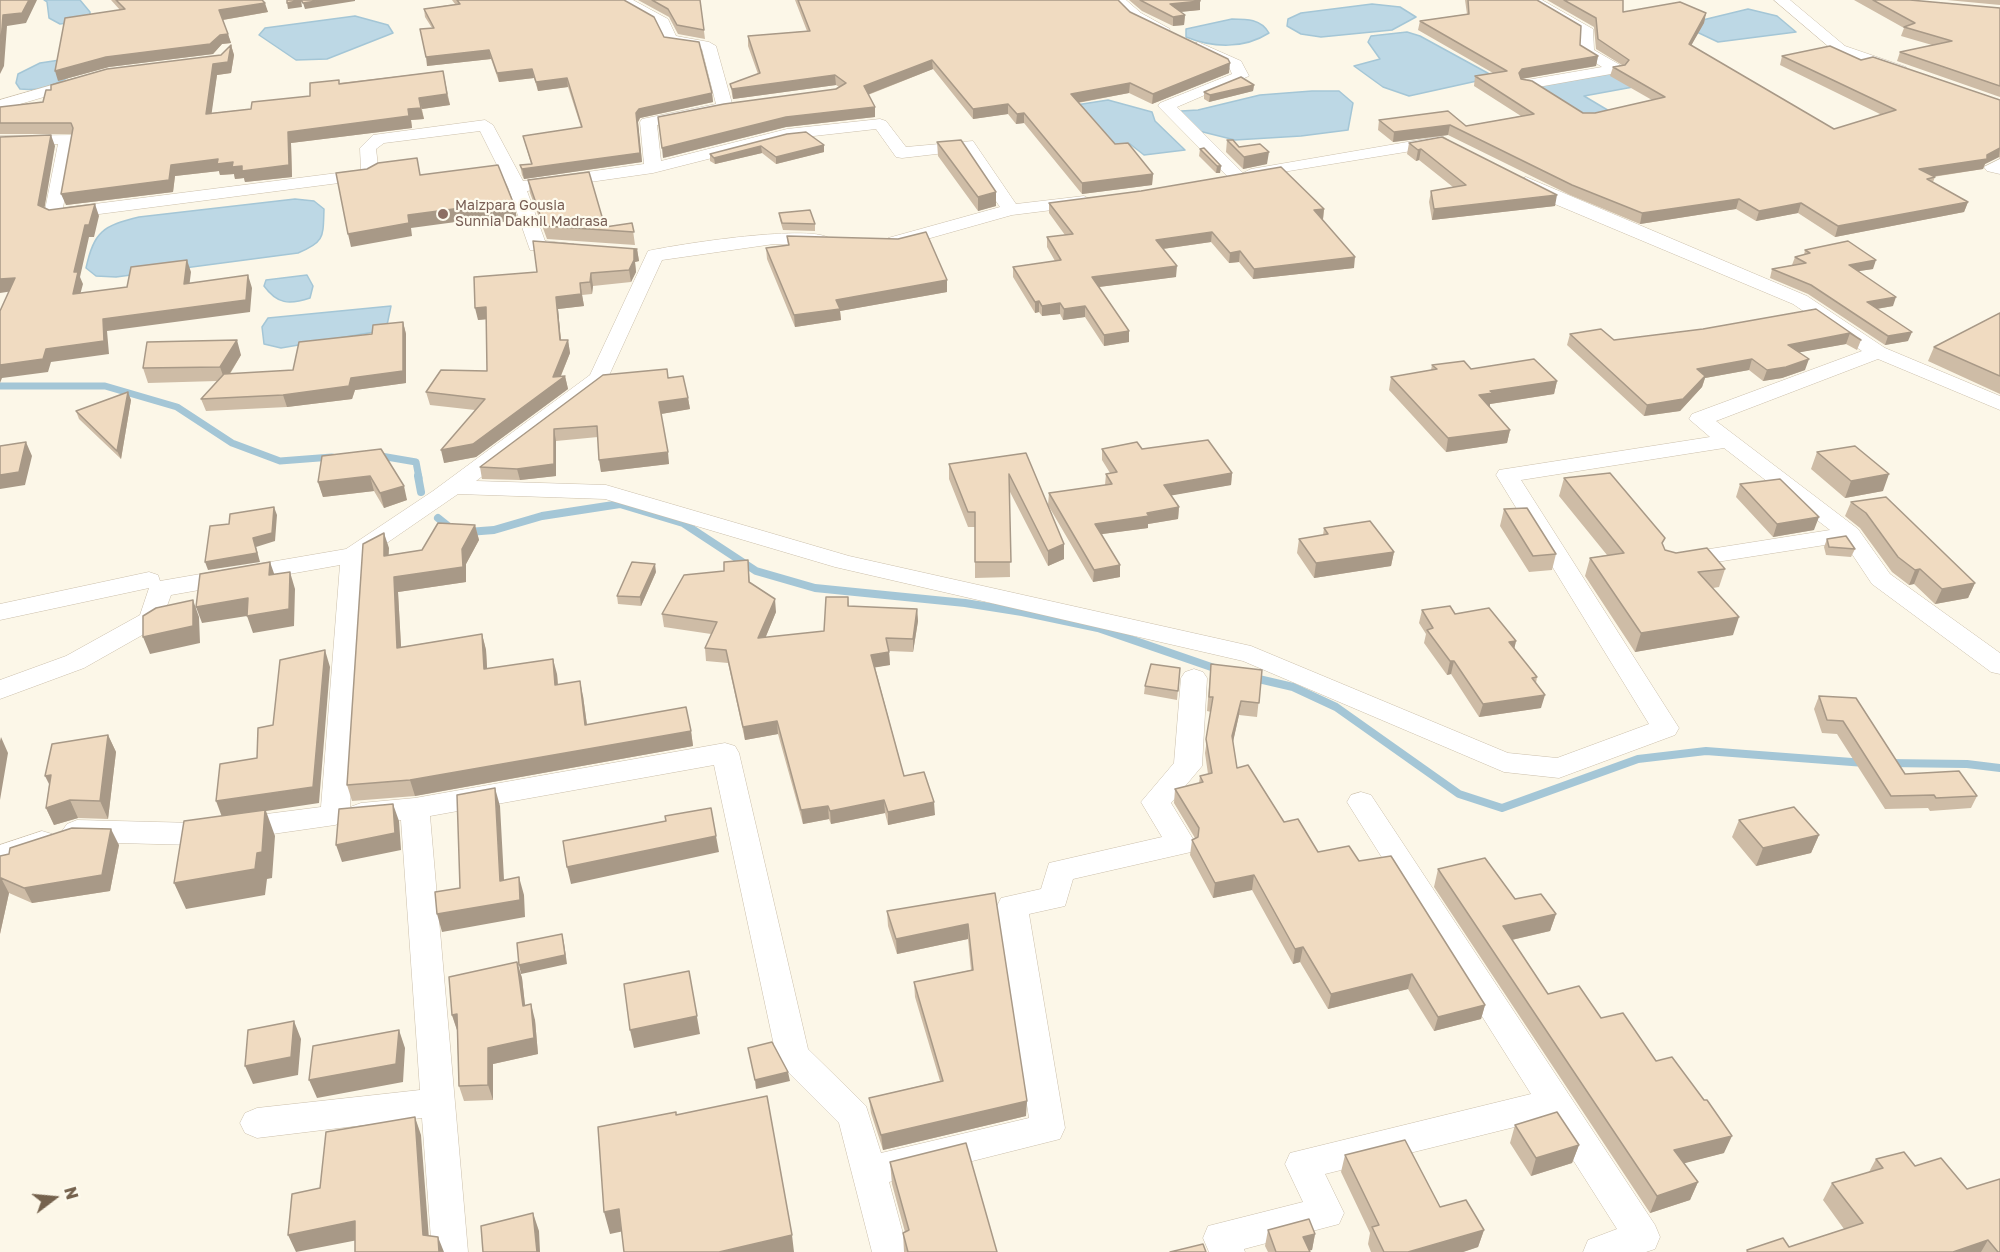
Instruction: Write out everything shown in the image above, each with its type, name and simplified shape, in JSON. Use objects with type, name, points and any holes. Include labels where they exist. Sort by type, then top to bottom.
[{"type":"street","points":[[622,0],[663,22],[670,40],[709,46],[730,107],[648,122],[653,168]]},
{"type":"street","points":[[1118,0],[1136,16],[1236,64],[1241,76],[1166,106],[1238,177]]},
{"type":"street","points":[[1527,84],[1617,69],[1586,52],[1588,32],[1532,0]]},
{"type":"street","points":[[1781,0],[1840,49],[1915,75]]},
{"type":"street","points":[[0,105],[91,78]]},
{"type":"street","points":[[517,187],[653,168],[787,134],[879,124],[902,153],[967,145],[1011,210]]},
{"type":"street","points":[[0,141],[67,139],[53,215],[370,174],[368,148],[379,139],[485,125],[517,187],[537,246],[581,249]]},
{"type":"street","points":[[1216,181],[1442,141],[1462,151]]},
{"type":"street","points":[[2000,164],[1993,166],[2000,169]]},
{"type":"street","points":[[1513,176],[1563,201],[1800,300],[1878,352],[2000,404]]},
{"type":"street","points":[[876,241],[899,242],[1011,210],[1105,198]]},
{"type":"street","points":[[636,253],[657,255],[774,238],[842,240]]},
{"type":"street","points":[[0,690],[75,662],[151,619],[160,589],[353,555],[451,487],[599,378],[657,255]]},
{"type":"street","points":[[1878,352],[1700,419],[1850,534],[1881,579],[2000,666]]},
{"type":"street","points":[[451,487],[606,492],[844,562],[1251,654],[1504,762],[1559,768],[1665,728],[1507,475],[1729,441]]},
{"type":"street","points":[[1670,562],[1850,534]]},
{"type":"street","points":[[335,815],[353,555]]},
{"type":"street","points":[[0,612],[149,580]]},
{"type":"street","points":[[869,1172],[1048,1128],[1012,906],[1054,898],[1060,871],[1181,843],[1155,802],[1188,766],[1194,678]]},
{"type":"street","points":[[0,856],[78,831],[196,834],[335,815],[415,808],[725,753],[793,1055],[854,1116],[890,1252]]},
{"type":"street","points":[[1361,802],[1642,1237],[1601,1252]]},
{"type":"street","points":[[415,808],[450,1252]]},
{"type":"street","points":[[257,1123],[438,1102]]},
{"type":"street","points":[[1227,1252],[1221,1238],[1326,1213],[1303,1164],[1556,1102]]},
{"type":"water","points":[[44,0],[80,0],[90,12],[90,20],[60,24],[49,18],[47,2]]},
{"type":"water","points":[[1372,4],[1400,7],[1416,17],[1392,30],[1321,37],[1301,34],[1287,26],[1288,19],[1301,13]]},
{"type":"water","points":[[1748,9],[1777,16],[1796,32],[1718,42],[1682,25]]},
{"type":"water","points":[[355,16],[388,25],[393,33],[327,59],[296,60],[259,35],[265,28]]},
{"type":"water","points":[[1232,19],[1258,22],[1269,33],[1249,42],[1228,45],[1196,41],[1186,37],[1186,29]]},
{"type":"water","points":[[1407,32],[1420,36],[1495,77],[1409,96],[1383,87],[1354,66],[1380,59],[1368,42],[1371,36]]},
{"type":"water","points":[[60,60],[67,78],[44,88],[20,89],[16,83],[18,74],[40,63]]},
{"type":"water","points":[[1620,71],[1644,85],[1584,96],[1616,115],[1587,120],[1531,87]]},
{"type":"water","points":[[1339,91],[1353,103],[1348,130],[1301,136],[1235,140],[1195,130],[1181,111],[1198,110],[1260,95]]},
{"type":"water","points":[[1108,100],[1152,112],[1155,121],[1185,150],[1144,155],[1130,144],[1113,147],[1076,105]]},
{"type":"water","points":[[295,199],[314,201],[324,209],[321,237],[318,242],[298,253],[116,277],[96,276],[86,268],[97,238],[109,227],[117,224],[139,217]]},
{"type":"water","points":[[307,275],[313,286],[310,298],[303,300],[290,302],[279,300],[264,286],[266,280]]},
{"type":"water","points":[[391,306],[386,330],[281,348],[264,344],[262,327],[268,318]]},
{"type":"building","points":[[0,0],[29,0],[22,13],[3,15],[0,55]]},
{"type":"building","points":[[116,0],[262,0],[265,3],[219,10],[228,34],[220,35],[210,44],[106,57],[55,71],[65,18],[125,9]]},
{"type":"building","points":[[301,0],[323,0],[303,3]]},
{"type":"building","points":[[457,0],[624,0],[654,17],[664,37],[699,42],[712,93],[639,109],[636,113],[640,153],[522,169],[520,165],[532,164],[523,136],[582,127],[567,78],[536,82],[532,69],[497,73],[489,50],[426,57],[420,29],[434,28],[424,9],[460,4]]},
{"type":"building","points":[[652,0],[700,0],[704,30],[677,25],[668,9]]},
{"type":"building","points":[[798,0],[1118,0],[1130,12],[1228,59],[1230,63],[1153,94],[1130,83],[1071,94],[1115,144],[1128,143],[1153,174],[1082,183],[1024,113],[1017,114],[1008,104],[973,109],[932,60],[864,86],[875,107],[786,117],[662,148],[658,117],[724,104],[836,89],[846,83],[835,75],[732,89],[730,84],[760,73],[748,36],[810,31]]},
{"type":"building","points":[[1140,0],[1200,1],[1170,4],[1185,15],[1173,17]]},
{"type":"building","points":[[1468,0],[1537,0],[1581,26],[1580,45],[1598,56],[1522,69],[1519,73],[1521,79],[1532,81],[1583,113],[1595,113],[1665,97],[1613,67],[1625,65],[1629,60],[1598,39],[1596,18],[1564,0],[1623,0],[1623,12],[1680,2],[1706,13],[1689,44],[1834,129],[1896,110],[1782,56],[1830,46],[1861,60],[1873,57],[2000,100],[2000,148],[1987,155],[1987,159],[1919,169],[1935,177],[1927,179],[1968,202],[1838,226],[1801,203],[1759,211],[1739,199],[1642,213],[1572,185],[1450,125],[1394,132],[1379,120],[1448,111],[1466,126],[1534,114],[1475,76],[1507,71],[1420,21],[1469,14]]},
{"type":"building","points":[[1873,0],[1910,0],[2000,8],[2000,86],[1900,52],[1952,41],[1904,27],[1915,23]]},
{"type":"building","points":[[231,45],[228,62],[213,64],[206,114],[251,109],[252,102],[310,96],[310,83],[339,80],[339,84],[443,71],[447,94],[419,98],[421,108],[408,109],[409,116],[288,132],[289,165],[242,171],[242,166],[232,167],[233,162],[217,164],[218,159],[171,165],[169,180],[61,194],[73,128],[71,123],[0,123],[0,107],[43,102],[46,90],[51,90],[51,85],[107,69],[221,55]]},
{"type":"building","points":[[1241,77],[1254,85],[1210,95],[1204,92]]},
{"type":"building","points":[[806,132],[824,145],[776,157],[761,146],[714,158],[710,154],[787,134]]},
{"type":"building","points":[[51,135],[38,205],[49,210],[95,204],[89,225],[85,225],[74,272],[78,272],[73,294],[127,287],[131,267],[187,260],[184,284],[248,275],[246,300],[103,319],[104,341],[46,349],[43,359],[0,365],[0,311],[15,278],[0,279],[0,137]]},
{"type":"building","points":[[1442,137],[1557,195],[1434,209],[1431,191],[1466,185],[1421,149],[1418,150],[1409,143]]},
{"type":"building","points":[[961,140],[996,192],[978,197],[937,142]]},
{"type":"building","points":[[1227,140],[1233,140],[1239,147],[1260,144],[1269,152],[1244,157]]},
{"type":"building","points":[[1204,148],[1221,166],[1217,166],[1200,149]]},
{"type":"building","points":[[417,158],[420,175],[498,165],[515,207],[492,210],[491,204],[408,215],[409,223],[348,234],[336,173],[367,169],[378,163]]},
{"type":"building","points":[[1281,167],[1324,209],[1314,210],[1355,257],[1254,269],[1240,251],[1230,253],[1212,232],[1156,240],[1177,266],[1092,277],[1129,331],[1104,335],[1085,306],[1064,309],[1060,303],[1042,306],[1039,301],[1035,302],[1013,267],[1061,260],[1047,237],[1073,234],[1049,203],[1141,191]]},
{"type":"building","points":[[589,172],[605,227],[632,223],[634,232],[544,226],[528,180]]},
{"type":"building","points":[[810,210],[815,224],[782,223],[779,213]]},
{"type":"building","points":[[926,232],[947,280],[836,300],[840,309],[794,315],[766,248],[789,245],[787,236],[898,239]]},
{"type":"building","points":[[533,241],[637,249],[634,250],[634,260],[629,270],[591,273],[590,282],[580,283],[581,294],[556,297],[560,340],[568,340],[553,377],[565,376],[473,444],[441,450],[485,399],[426,392],[441,370],[487,371],[486,307],[475,308],[474,277],[537,272]]},
{"type":"building","points":[[1848,241],[1876,260],[1849,265],[1896,297],[1867,302],[1912,332],[1888,336],[1811,285],[1772,269],[1806,263],[1795,257],[1810,253],[1805,250]]},
{"type":"building","points":[[1816,309],[1861,340],[1850,333],[1788,345],[1809,359],[1786,367],[1767,370],[1752,359],[1697,369],[1705,376],[1683,399],[1647,405],[1570,334],[1601,329],[1614,340],[1703,329]]},
{"type":"building","points":[[2000,313],[2000,376],[1934,347]]},
{"type":"building","points":[[403,322],[403,371],[351,378],[349,386],[283,395],[201,399],[224,374],[293,370],[299,342],[372,334],[373,325]]},
{"type":"building","points":[[237,340],[220,367],[143,368],[147,342]]},
{"type":"building","points":[[1534,359],[1557,381],[1490,391],[1493,393],[1479,395],[1510,430],[1448,438],[1391,377],[1437,369],[1432,365],[1464,361],[1471,369]]},
{"type":"building","points":[[667,369],[668,378],[683,376],[688,398],[659,402],[668,452],[599,460],[597,426],[554,429],[554,464],[517,469],[480,467],[603,375]]},
{"type":"building","points":[[128,392],[117,451],[76,411]]},
{"type":"building","points":[[1208,440],[1232,473],[1164,485],[1179,507],[1147,513],[1149,516],[1095,524],[1120,565],[1094,570],[1049,493],[1112,484],[1106,474],[1117,472],[1102,449],[1137,442],[1142,449]]},
{"type":"building","points":[[26,442],[19,472],[0,475],[0,446]]},
{"type":"building","points":[[1855,446],[1889,474],[1851,481],[1817,452]]},
{"type":"building","points":[[381,449],[404,486],[380,493],[370,476],[318,482],[322,456]]},
{"type":"building","points":[[1026,453],[1064,544],[1048,551],[1009,474],[1011,562],[975,562],[975,512],[968,512],[949,464]]},
{"type":"building","points":[[1610,473],[1665,538],[1662,543],[1665,550],[1676,553],[1707,548],[1725,569],[1698,572],[1739,617],[1641,633],[1590,558],[1624,553],[1564,478]]},
{"type":"building","points":[[1780,479],[1819,517],[1777,524],[1740,484]]},
{"type":"building","points":[[1886,497],[1975,583],[1942,589],[1920,569],[1915,570],[1898,557],[1866,513],[1851,502]]},
{"type":"building","points":[[274,507],[272,533],[253,538],[257,553],[205,562],[210,526],[229,524],[230,514]]},
{"type":"building","points":[[1527,508],[1556,554],[1533,556],[1504,509]]},
{"type":"building","points":[[1370,521],[1394,552],[1316,563],[1299,539],[1328,534],[1324,528]]},
{"type":"building","points":[[438,523],[475,525],[462,549],[463,567],[394,577],[397,648],[482,634],[484,669],[553,659],[555,685],[580,681],[585,725],[686,707],[691,731],[410,780],[347,785],[363,544],[384,533],[384,556],[422,550]]},
{"type":"building","points":[[1846,536],[1855,549],[1829,547],[1827,539]]},
{"type":"building","points":[[748,560],[749,582],[775,599],[758,638],[824,631],[826,597],[848,597],[848,606],[917,609],[913,639],[886,638],[889,652],[871,655],[904,776],[924,772],[934,802],[888,812],[884,800],[830,811],[828,806],[801,810],[777,721],[743,727],[726,650],[705,648],[717,622],[662,614],[684,575],[724,571],[724,562]]},
{"type":"building","points":[[270,562],[269,575],[290,572],[289,609],[247,616],[248,598],[196,607],[200,574]]},
{"type":"building","points":[[632,562],[655,564],[640,597],[617,596]]},
{"type":"building","points":[[193,600],[193,626],[143,637],[143,616],[156,608]]},
{"type":"building","points":[[1450,606],[1455,614],[1489,608],[1516,641],[1509,642],[1537,677],[1532,678],[1545,695],[1483,704],[1454,661],[1450,661],[1427,630],[1433,628],[1422,610]]},
{"type":"building","points":[[325,650],[313,787],[216,801],[220,764],[257,758],[258,728],[273,725],[280,660]]},
{"type":"building","points":[[1151,664],[1180,668],[1178,691],[1145,686]]},
{"type":"building","points":[[1211,664],[1262,670],[1259,703],[1241,701],[1232,736],[1237,768],[1248,765],[1284,822],[1298,819],[1318,852],[1349,846],[1359,861],[1391,856],[1485,1005],[1438,1017],[1412,974],[1331,994],[1303,947],[1295,949],[1254,875],[1215,883],[1192,840],[1198,837],[1199,828],[1175,789],[1203,782],[1200,776],[1212,773],[1206,739],[1213,697],[1209,697]]},
{"type":"building","points":[[1819,696],[1856,698],[1905,774],[1959,771],[1977,796],[1936,798],[1934,795],[1891,796],[1843,721],[1827,720]]},
{"type":"building","points":[[108,735],[100,801],[70,800],[46,808],[51,775],[45,776],[52,744]]},
{"type":"building","points":[[495,788],[500,881],[519,877],[520,900],[437,914],[435,892],[460,888],[457,795]]},
{"type":"building","points":[[393,804],[395,833],[336,845],[339,809]]},
{"type":"building","points":[[1794,807],[1819,835],[1763,848],[1739,820]]},
{"type":"building","points":[[711,808],[716,836],[567,867],[563,841],[666,821],[665,816]]},
{"type":"building","points":[[265,810],[262,852],[257,853],[255,869],[174,883],[184,821]]},
{"type":"building","points":[[72,828],[111,829],[102,875],[24,888],[1,878],[0,882],[0,856],[9,854],[10,848]]},
{"type":"building","points":[[1485,858],[1515,899],[1541,894],[1556,914],[1503,926],[1548,994],[1579,986],[1601,1018],[1623,1013],[1656,1061],[1672,1057],[1704,1100],[1707,1100],[1732,1136],[1674,1150],[1698,1182],[1657,1196],[1438,869]]},
{"type":"building","points":[[995,893],[1027,1101],[881,1135],[869,1098],[943,1081],[914,982],[973,970],[968,924],[896,939],[887,911]]},
{"type":"building","points":[[562,934],[565,955],[519,965],[517,943]]},
{"type":"building","points":[[517,962],[523,1006],[531,1004],[534,1038],[488,1048],[488,1085],[459,1086],[457,1014],[452,1015],[449,977]]},
{"type":"building","points":[[689,971],[697,1016],[630,1030],[624,984]]},
{"type":"building","points":[[294,1021],[291,1057],[245,1066],[248,1030]]},
{"type":"building","points":[[399,1030],[396,1064],[309,1080],[313,1046]]},
{"type":"building","points":[[772,1042],[788,1072],[755,1080],[748,1048]]},
{"type":"building","points":[[767,1096],[792,1235],[719,1252],[624,1252],[619,1209],[604,1212],[598,1127],[676,1112],[676,1115]]},
{"type":"building","points":[[1557,1112],[1579,1145],[1536,1158],[1515,1125]]},
{"type":"building","points":[[415,1117],[423,1235],[438,1237],[439,1252],[355,1252],[355,1221],[288,1235],[292,1194],[320,1188],[326,1132]]},
{"type":"building","points":[[1405,1140],[1440,1207],[1466,1200],[1484,1230],[1408,1252],[1384,1252],[1372,1227],[1379,1225],[1345,1155]]},
{"type":"building","points":[[966,1143],[997,1252],[908,1252],[903,1233],[909,1230],[890,1162]]},
{"type":"building","points":[[1904,1152],[1915,1166],[1941,1158],[1967,1189],[2000,1179],[2000,1252],[1988,1240],[1953,1252],[1748,1252],[1747,1250],[1783,1238],[1789,1247],[1863,1223],[1832,1183],[1883,1168],[1876,1159]]},
{"type":"building","points":[[533,1213],[537,1252],[483,1252],[481,1226]]},
{"type":"building","points":[[1309,1219],[1315,1234],[1303,1237],[1310,1252],[1276,1252],[1268,1230]]},
{"type":"building","points":[[1203,1244],[1206,1252],[1170,1252]]},
{"type":"waterway","points":[[0,386],[105,386],[177,407],[232,443],[280,461],[332,457]]},
{"type":"waterway","points":[[375,455],[416,462],[419,478]]},
{"type":"waterway","points":[[418,476],[421,492]]},
{"type":"waterway","points":[[468,532],[494,530],[542,516],[620,504],[683,523],[756,571],[815,588],[965,603],[1022,612],[1098,628],[1220,670]]},
{"type":"waterway","points":[[438,518],[453,530]]},
{"type":"waterway","points":[[1250,677],[1293,687],[1336,707],[1459,794],[1502,808],[1638,759],[1706,751],[1865,763]]},
{"type":"waterway","points":[[1887,763],[1967,764],[2000,768]]},
{"type":"place","name":"Maizpara Gousia Sunnia Dakhil Madrasa","points":[[443,214]]}]
